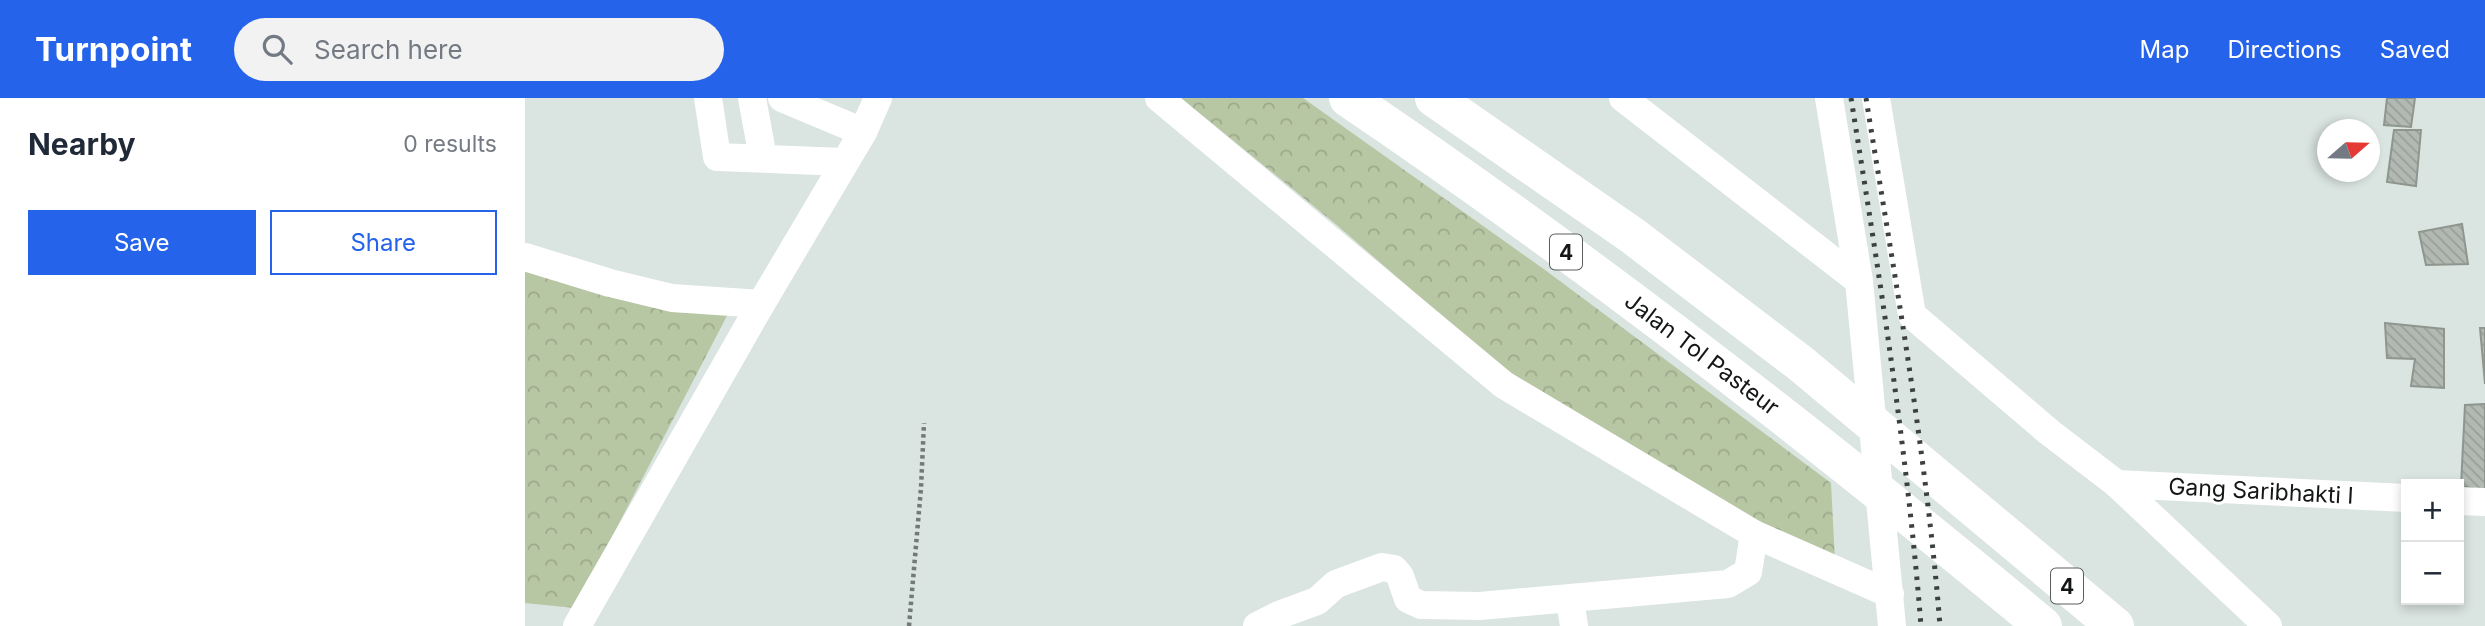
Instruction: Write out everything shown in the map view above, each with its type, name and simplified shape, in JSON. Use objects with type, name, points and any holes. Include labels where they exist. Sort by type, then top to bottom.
[{"type":"highway","name":"Jalan Tol Pasteur","points":[[1348,98],[1470,180],[1780,412],[2043,626]]},
{"type":"highway","name":"4","points":[[1434,98],[1633,236],[1800,363],[2115,626]]},
{"type":"street","points":[[708,98],[717,158],[844,162]]},
{"type":"street","points":[[752,98],[763,158]]},
{"type":"street","points":[[782,98],[863,132]]},
{"type":"street","points":[[577,626],[863,132],[878,98]]},
{"type":"street","points":[[1159,98],[1504,385],[1754,534],[1890,594]]},
{"type":"street","points":[[1623,98],[1859,281]]},
{"type":"street","points":[[1829,98],[1859,281],[1892,626]]},
{"type":"street","points":[[1876,98],[1912,315],[2049,432],[2117,484],[2268,626]]},
{"type":"street","points":[[525,257],[610,283],[672,298],[761,304]]},
{"type":"street","name":"Gang Saribhakti I","points":[[2117,484],[2401,498]]},
{"type":"street","points":[[2464,501],[2485,502]]},
{"type":"street","points":[[1257,626],[1317,601],[1336,584],[1382,566],[1394,569],[1400,576],[1408,599],[1421,605],[1572,612],[1728,584],[1748,572],[1754,534]]},
{"type":"path","points":[[909,626],[924,423]]},
{"type":"green space","points":[[1181,98],[1303,98],[1545,270],[1831,483],[1835,562],[1736,516],[1495,362],[1338,226]]},
{"type":"green space","points":[[525,265],[731,308],[575,608],[525,603]]},
{"type":"building","points":[[2387,98],[2415,98],[2411,127],[2384,125]]},
{"type":"building","points":[[2394,130],[2421,130],[2416,186],[2387,182]]},
{"type":"building","points":[[2462,224],[2468,264],[2426,265],[2419,232]]},
{"type":"building","points":[[2385,323],[2444,329],[2444,388],[2411,386],[2415,359],[2387,358]]},
{"type":"building","points":[[2480,328],[2485,328],[2485,384]]},
{"type":"building","points":[[2485,404],[2485,491],[2464,487],[2464,479],[2461,479],[2465,405]]},
{"type":"railway","points":[[1851,98],[1900,427],[1921,626]]},
{"type":"railway","points":[[1866,98],[1918,427],[1940,626]]}]
